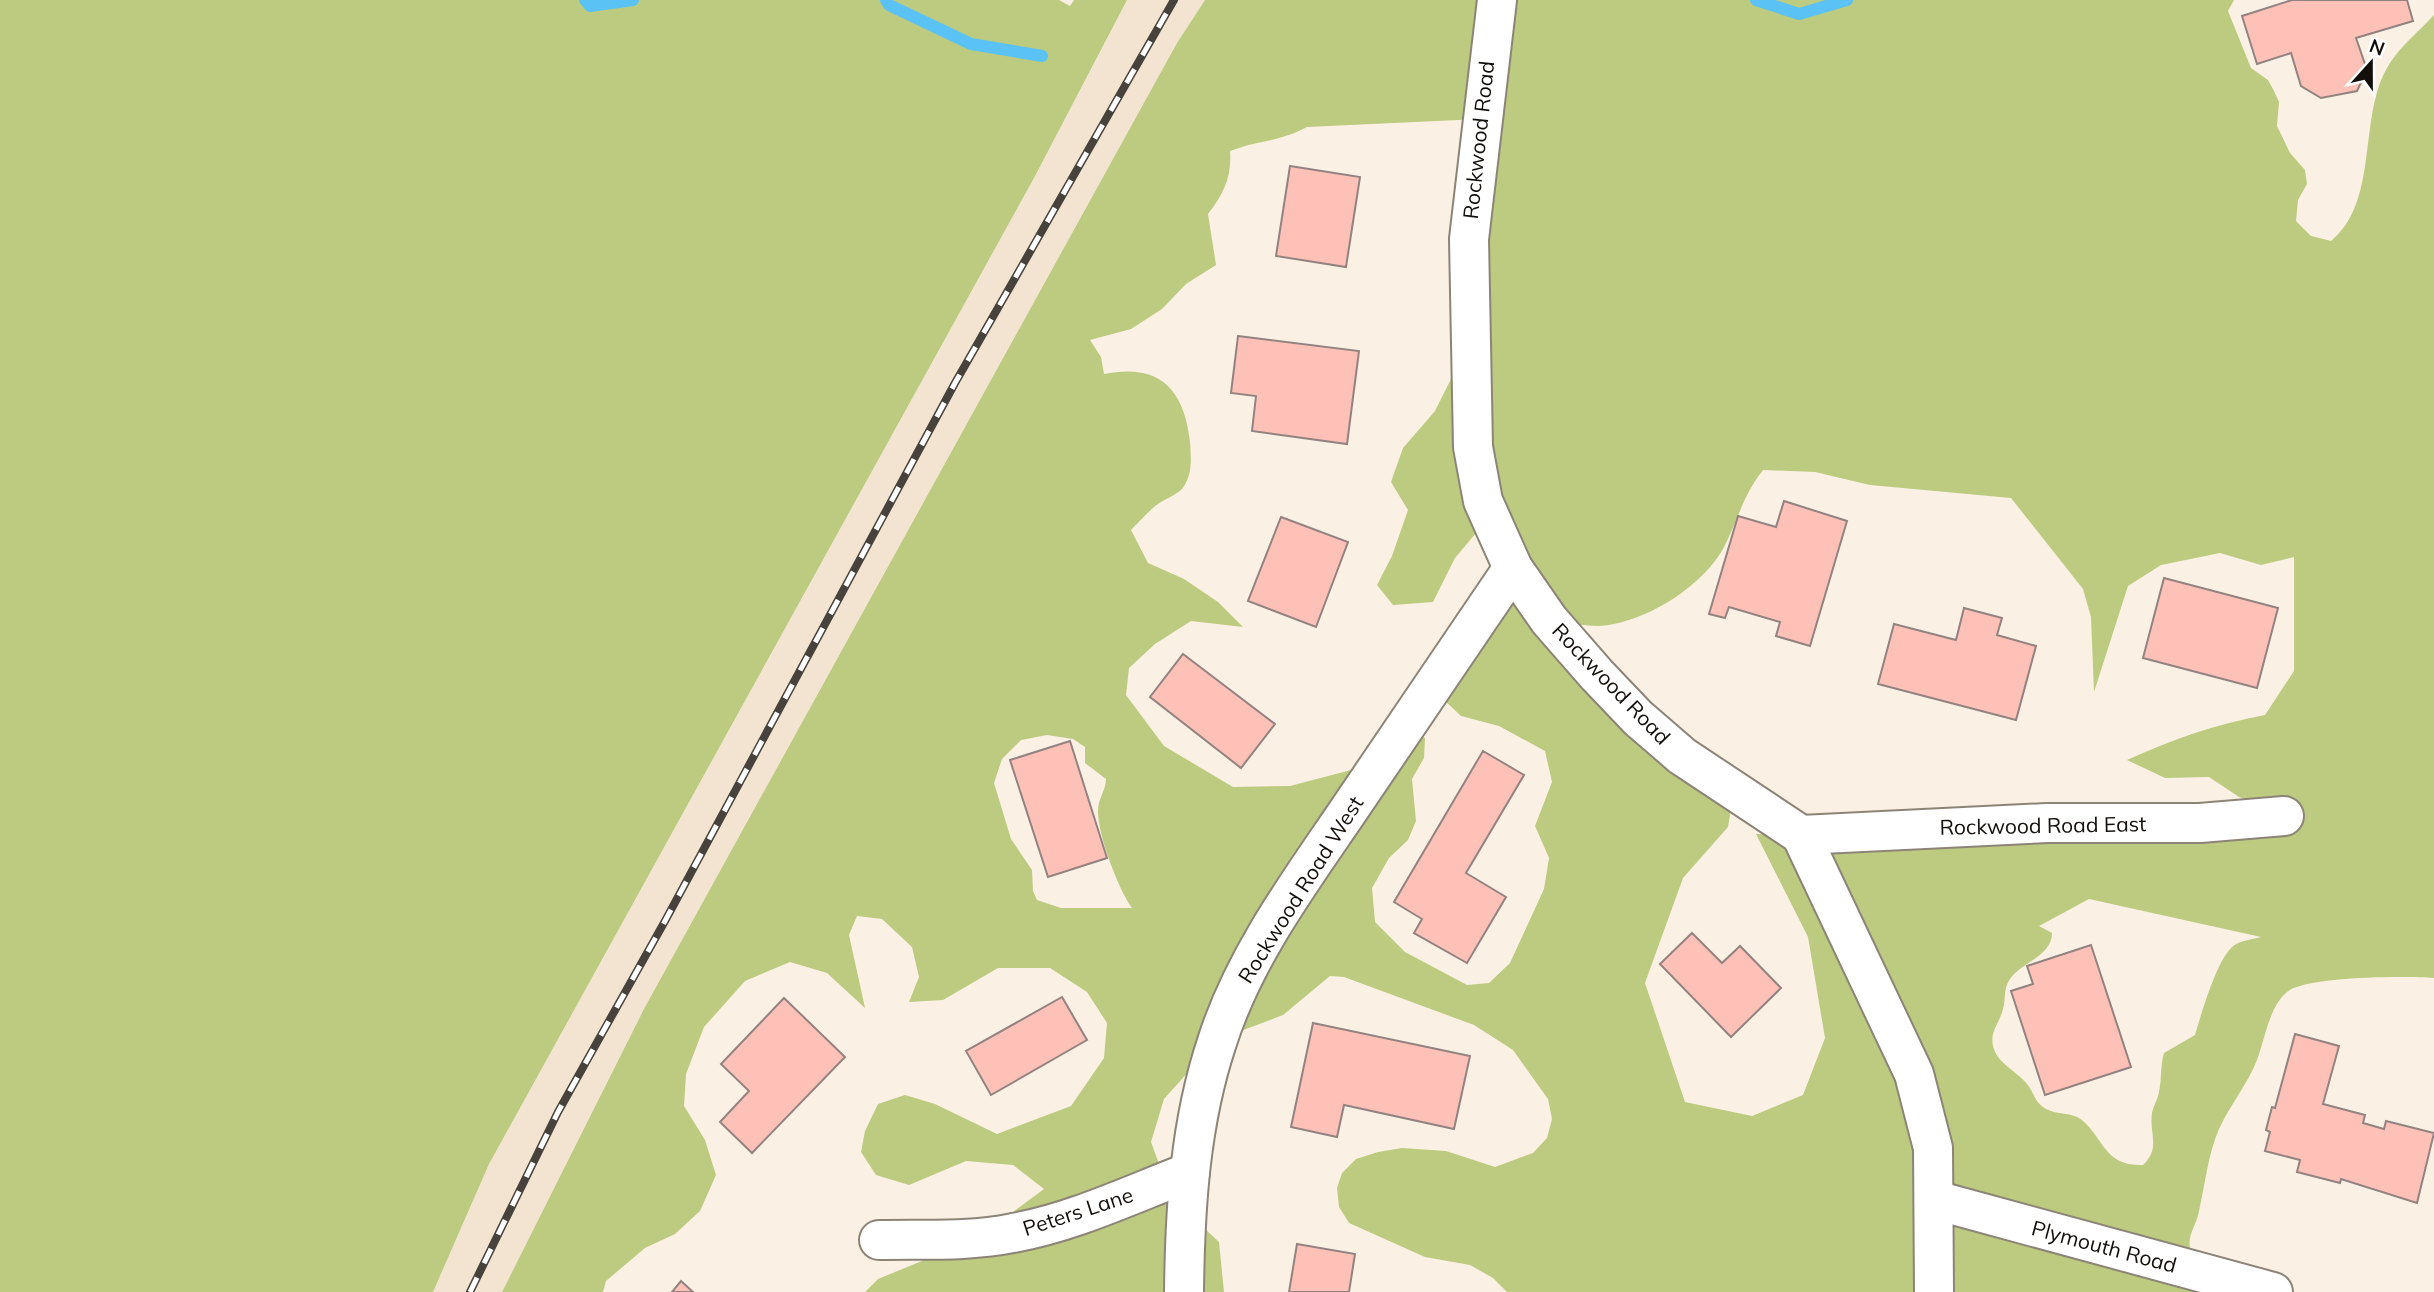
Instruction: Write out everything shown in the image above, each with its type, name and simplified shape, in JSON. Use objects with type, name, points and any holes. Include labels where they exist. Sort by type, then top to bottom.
[{"type":"street","name":"Rockwood Road","points":[[1497,0],[1469,239],[1469,343],[1473,447],[1481,487],[1500,543],[1513,568],[1549,620],[1638,718],[1682,756],[1801,835]]},
{"type":"street","name":"Rockwood Road West","points":[[1184,1292],[1185,1205],[1199,1109],[1217,1040],[1251,962],[1306,873],[1513,568]]},
{"type":"street","name":"Rockwood Road East","points":[[1801,835],[2048,823],[2200,823],[2284,816]]},
{"type":"street","points":[[1801,835],[1914,1074],[1933,1148],[1934,1292]]},
{"type":"street","name":"Peters Lane","points":[[879,1240],[978,1238],[1013,1234],[1055,1223],[1190,1172]]},
{"type":"street","name":"Plymouth Road","points":[[1935,1200],[2273,1292]]},
{"type":"shaded area","points":[[1127,0],[1205,0],[1177,43],[645,1007],[502,1292],[433,1292],[489,1164],[1034,178]]},
{"type":"green space","points":[[0,0],[1059,0],[1070,6],[1074,0],[1127,0],[1034,178],[489,1164],[433,1292],[0,1292]]},
{"type":"green space","points":[[1205,0],[2234,0],[2228,11],[2251,68],[2268,80],[2274,91],[2279,102],[2277,126],[2290,153],[2305,170],[2307,184],[2298,200],[2296,221],[2311,236],[2331,241],[2345,226],[2361,189],[2374,105],[2384,74],[2402,47],[2434,15],[2434,978],[2358,978],[2314,983],[2287,992],[2276,1006],[2253,1069],[2215,1139],[2190,1243],[2192,1256],[2275,1292],[1507,1292],[1493,1278],[1470,1265],[1425,1257],[1349,1223],[1339,1207],[1337,1188],[1342,1173],[1356,1159],[1378,1152],[1402,1148],[1446,1151],[1495,1167],[1533,1153],[1547,1138],[1552,1119],[1548,1099],[1513,1050],[1474,1025],[1344,977],[1330,976],[1283,1015],[1217,1040],[1164,1099],[1151,1142],[1171,1197],[1219,1242],[1224,1292],[865,1292],[878,1279],[978,1238],[1044,1189],[1013,1165],[966,1161],[909,1185],[876,1175],[861,1152],[865,1131],[878,1104],[905,1095],[935,1104],[997,1134],[1071,1106],[1104,1058],[1107,1023],[1087,992],[1050,968],[998,968],[943,1000],[909,1002],[919,977],[912,947],[882,919],[857,916],[849,935],[865,1008],[827,973],[790,962],[745,981],[704,1027],[686,1074],[684,1106],[705,1140],[716,1175],[700,1211],[675,1234],[645,1248],[606,1281],[603,1292],[502,1292],[645,1007],[1177,43]],"holes":[[[1480,119],[1469,343],[1435,411],[1403,448],[1391,482],[1408,510],[1392,556],[1377,585],[1393,605],[1433,602],[1455,558],[1476,533],[1500,543],[1491,580],[1469,597],[1451,627],[1442,698],[1461,716],[1499,726],[1545,751],[1552,782],[1535,826],[1549,858],[1544,889],[1510,963],[1489,983],[1467,985],[1405,952],[1375,922],[1372,888],[1389,858],[1408,840],[1416,821],[1412,779],[1424,758],[1425,738],[1414,733],[1360,759],[1351,770],[1290,786],[1233,787],[1164,746],[1126,695],[1129,668],[1155,644],[1191,621],[1243,627],[1218,602],[1184,579],[1148,563],[1131,530],[1154,507],[1186,484],[1191,460],[1187,423],[1175,394],[1154,376],[1140,372],[1104,374],[1101,357],[1090,340],[1131,329],[1162,309],[1186,284],[1216,265],[1208,214],[1226,184],[1230,169],[1230,151],[1287,136],[1307,127]],[[1763,470],[1815,472],[1870,485],[2011,498],[2083,589],[2091,617],[2094,692],[2128,586],[2161,565],[2220,553],[2261,565],[2294,557],[2294,671],[2265,715],[2195,733],[2127,760],[2165,778],[2209,777],[2239,797],[2291,814],[1801,835],[1756,834],[1808,937],[1825,1038],[1803,1095],[1752,1116],[1685,1102],[1645,983],[1683,878],[1728,827],[1734,791],[1551,620],[1592,626],[1616,624],[1654,610],[1673,599],[1718,557]],[[1047,735],[1073,739],[1085,747],[1085,763],[1106,779],[1098,806],[1101,833],[1115,876],[1132,908],[1061,908],[1037,900],[1033,891],[1032,870],[1011,839],[994,783],[1002,759],[1021,740]],[[2089,899],[2261,937],[2234,945],[2225,955],[2195,1035],[2164,1053],[2159,1092],[2151,1121],[2152,1153],[2143,1165],[2130,1164],[2113,1156],[2078,1117],[2050,1111],[2042,1106],[2022,1078],[2003,1063],[1994,1051],[1993,1034],[2002,1012],[2010,979],[2042,953],[2051,941],[2052,933],[2039,926]]]},
{"type":"building","points":[[2292,0],[2407,0],[2413,21],[2356,38],[2367,70],[2357,91],[2321,98],[2301,86],[2291,53],[2257,64],[2242,16]]},
{"type":"building","points":[[1290,166],[1360,177],[1346,267],[1276,256]]},
{"type":"building","points":[[1238,336],[1359,351],[1347,444],[1252,431],[1256,396],[1231,393]]},
{"type":"building","points":[[1784,501],[1847,521],[1810,646],[1776,636],[1780,622],[1729,607],[1725,618],[1709,614],[1738,516],[1776,527]]},
{"type":"building","points":[[1281,517],[1348,542],[1316,627],[1248,601]]},
{"type":"building","points":[[2164,578],[2278,608],[2257,688],[2143,658]]},
{"type":"building","points":[[1964,608],[2002,618],[1997,635],[2036,646],[2016,720],[1878,684],[1894,624],[1956,640]]},
{"type":"building","points":[[1183,654],[1275,724],[1241,768],[1150,697]]},
{"type":"building","points":[[1070,741],[1107,858],[1048,877],[1010,760]]},
{"type":"building","points":[[1483,751],[1524,775],[1466,873],[1506,897],[1467,963],[1414,933],[1422,919],[1394,902]]},
{"type":"building","points":[[1692,933],[1722,963],[1740,946],[1781,988],[1731,1037],[1660,964]]},
{"type":"building","points":[[2091,945],[2131,1067],[2045,1095],[2011,991],[2033,984],[2027,966]]},
{"type":"building","points":[[1062,997],[1087,1040],[991,1095],[966,1051]]},
{"type":"building","points":[[784,998],[845,1057],[752,1153],[720,1122],[749,1091],[721,1064]]},
{"type":"building","points":[[1313,1023],[1470,1056],[1454,1129],[1344,1105],[1337,1137],[1291,1127]]},
{"type":"building","points":[[2295,1034],[2339,1046],[2323,1104],[2365,1115],[2363,1123],[2384,1129],[2386,1121],[2434,1133],[2417,1203],[2341,1179],[2340,1183],[2297,1172],[2300,1160],[2265,1151],[2270,1132],[2266,1130],[2272,1107],[2275,1108]]},
{"type":"building","points":[[1297,1244],[1355,1254],[1349,1292],[1289,1292]]},
{"type":"building","points":[[681,1281],[693,1292],[672,1292]]},
{"type":"waterway","points":[[585,0],[590,6],[633,0]]},
{"type":"waterway","points":[[886,0],[889,5],[971,44],[1042,56]]},
{"type":"waterway","points":[[1756,0],[1799,14],[1847,0]]},
{"type":"railway","points":[[470,1292],[558,1112],[665,921],[955,383],[1174,0]]}]
